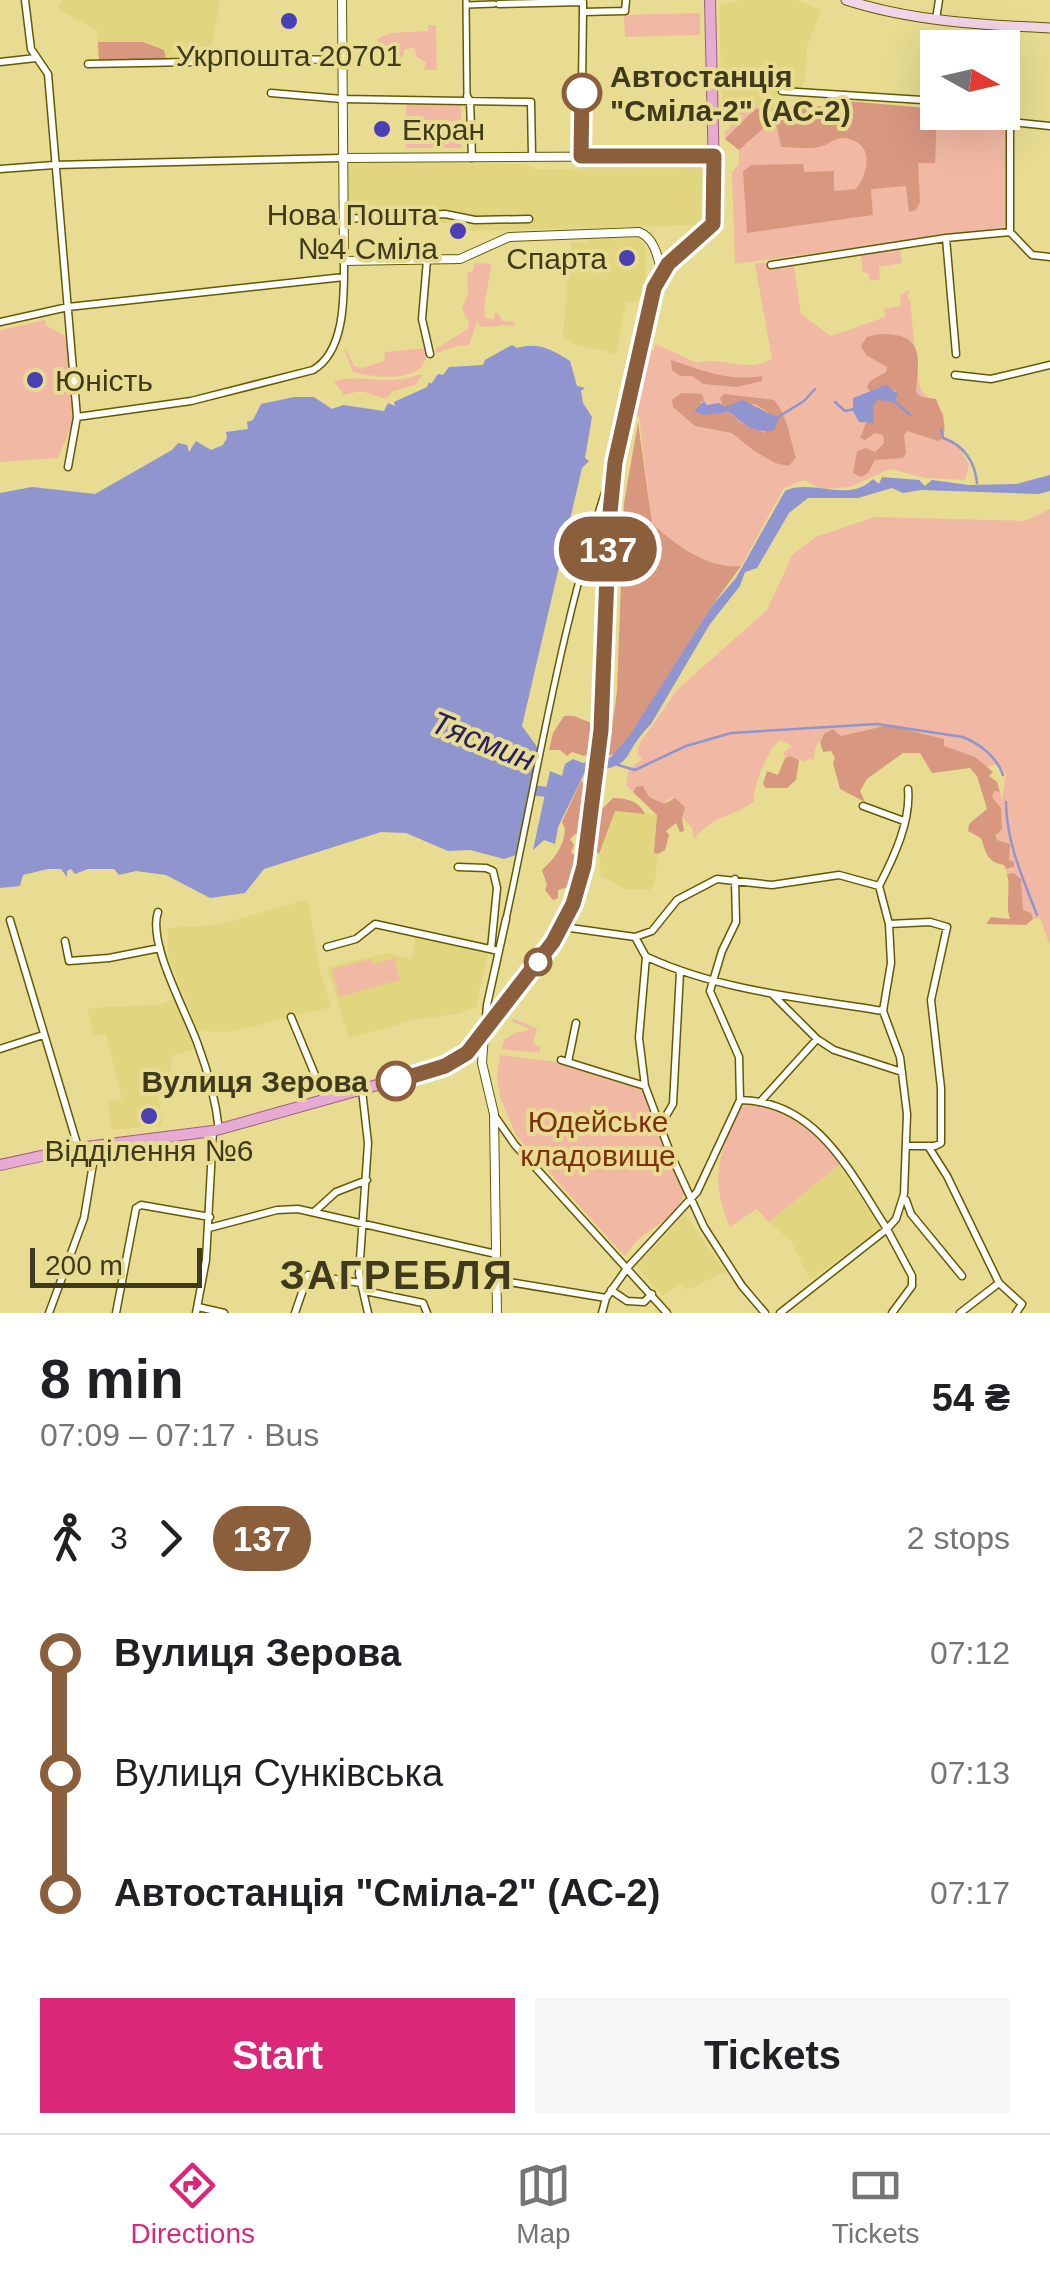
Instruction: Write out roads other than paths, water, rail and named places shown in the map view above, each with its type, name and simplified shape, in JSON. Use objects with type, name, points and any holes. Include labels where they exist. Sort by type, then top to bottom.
[{"type":"main road","points":[[0,1164],[78,1148],[216,1131],[429,1071],[467,1053],[563,927],[584,866],[601,730],[615,462],[648,308],[665,269],[713,224],[710,0]]},
{"type":"main road","points":[[846,0],[875,10],[936,19],[1050,28]]},
{"type":"street","points":[[25,0],[31,49],[48,74],[76,417],[68,467]]},
{"type":"street","points":[[76,417],[191,401],[314,370],[323,364],[343,322],[342,0]]},
{"type":"street","points":[[584,12],[625,12],[626,0]]},
{"type":"street","points":[[936,19],[939,0]]},
{"type":"street","points":[[472,158],[466,2],[584,2],[581,156]]},
{"type":"street","points":[[0,62],[36,58]]},
{"type":"street","points":[[88,64],[221,58],[342,60]]},
{"type":"street","points":[[782,91],[920,100]]},
{"type":"street","points":[[271,93],[342,99],[531,102],[532,156]]},
{"type":"street","points":[[1020,123],[1050,126]]},
{"type":"street","points":[[1010,130],[1010,232],[1032,255],[1050,257]]},
{"type":"street","points":[[0,169],[54,164],[341,158],[714,156]]},
{"type":"street","points":[[343,218],[445,214],[474,220],[529,219]]},
{"type":"street","points":[[344,260],[472,256],[510,237],[638,232],[646,235],[665,269]]},
{"type":"street","points":[[771,265],[1010,232]]},
{"type":"street","points":[[946,238],[956,354]]},
{"type":"street","points":[[427,260],[422,319],[430,354]]},
{"type":"street","points":[[0,322],[68,307],[344,277]]},
{"type":"street","points":[[955,375],[991,379],[1050,365]]},
{"type":"street","points":[[495,950],[506,919],[590,537],[615,462]]},
{"type":"street","points":[[780,1313],[887,1229],[896,1219],[904,1194],[903,1073],[883,1012],[890,981],[890,924],[879,886],[904,821],[908,789]]},
{"type":"street","points":[[863,806],[904,821]]},
{"type":"street","points":[[458,867],[492,871],[497,888],[495,950],[482,1063],[494,1114],[497,1313]]},
{"type":"street","points":[[642,946],[646,935],[677,900],[717,879],[772,884],[839,874],[879,886]]},
{"type":"street","points":[[602,1313],[606,1298],[628,1267],[692,1200],[740,1100],[739,1057],[712,1000],[712,980],[736,922],[735,880]]},
{"type":"street","points":[[158,912],[155,920],[160,948],[198,1046],[216,1131],[209,1228],[197,1310],[224,1313]]},
{"type":"street","points":[[10,920],[78,1148]]},
{"type":"street","points":[[890,924],[930,922],[947,927],[931,1000],[941,1088],[941,1143],[906,1146]]},
{"type":"street","points":[[327,947],[356,940],[375,924],[495,950]]},
{"type":"street","points":[[563,927],[636,938],[646,935]]},
{"type":"street","points":[[636,938],[646,956],[640,1038],[646,1086],[714,1244],[766,1313]]},
{"type":"street","points":[[65,940],[68,961],[160,948]]},
{"type":"street","points":[[646,956],[680,972],[712,980],[883,1012]]},
{"type":"street","points":[[660,1126],[673,1104],[680,972]]},
{"type":"street","points":[[772,994],[817,1039],[834,1050],[903,1073]]},
{"type":"street","points":[[291,1016],[326,1100]]},
{"type":"street","points":[[576,1023],[564,1061],[646,1086]]},
{"type":"street","points":[[0,1049],[43,1035]]},
{"type":"street","points":[[760,1101],[817,1039]]},
{"type":"street","points":[[467,1053],[482,1063]]},
{"type":"street","points":[[362,1090],[367,1129],[361,1282],[368,1313]]},
{"type":"street","points":[[740,1100],[760,1101],[794,1114],[821,1133],[887,1229],[912,1276],[912,1286],[892,1313]]},
{"type":"street","points":[[494,1114],[516,1145],[667,1313]]},
{"type":"street","points":[[49,1313],[84,1218],[96,1146]]},
{"type":"street","points":[[928,1146],[947,1176],[999,1283],[1022,1304],[1016,1313]]},
{"type":"street","points":[[314,1212],[336,1192],[366,1180]]},
{"type":"street","points":[[904,1194],[911,1214],[962,1276]]},
{"type":"street","points":[[116,1313],[136,1208],[152,1206],[210,1217]]},
{"type":"street","points":[[209,1228],[277,1210],[314,1212],[496,1254]]},
{"type":"street","points":[[896,1219],[911,1214]]},
{"type":"street","points":[[295,1313],[308,1275],[361,1282]]},
{"type":"street","points":[[497,1280],[606,1298]]},
{"type":"street","points":[[960,1313],[999,1283]]},
{"type":"street","points":[[611,1290],[627,1301],[644,1302],[652,1294]]},
{"type":"street","points":[[364,1291],[423,1303],[427,1313]]},
{"type":"water","points":[[512,345],[544,348],[570,361],[577,386],[585,388],[581,391],[583,403],[592,417],[585,458],[589,461],[582,468],[522,726],[538,748],[516,855],[504,859],[470,850],[448,851],[406,833],[381,832],[264,869],[245,893],[210,898],[166,875],[136,871],[119,875],[114,869],[88,869],[75,874],[71,869],[67,877],[61,869],[48,869],[23,875],[20,886],[0,888],[0,493],[32,487],[95,494],[178,443],[187,445],[189,452],[196,441],[211,450],[223,445],[226,432],[248,429],[247,422],[253,420],[261,404],[314,397],[332,409],[343,405],[384,411],[388,403],[395,406],[394,402],[427,387],[449,367],[483,365]]},
{"type":"water","points":[[886,385],[898,394],[895,402],[878,400],[873,406],[874,423],[859,422],[853,411],[853,398]]},
{"type":"water","points":[[742,400],[779,418],[774,430],[755,429],[730,412],[704,415],[694,411],[704,401],[707,405],[719,403],[725,407]]},
{"type":"water","name":"Тясмин","points":[[1050,475],[1050,491],[1038,494],[921,490],[903,493],[892,488],[858,498],[808,498],[789,513],[757,568],[745,572],[740,586],[710,624],[651,724],[626,758],[614,767],[584,774],[558,827],[555,844],[544,840],[533,850],[550,771],[562,776],[565,764],[573,759],[583,763],[611,757],[630,735],[712,606],[736,578],[785,491],[807,487],[852,490],[873,479],[879,484],[882,477],[919,480],[925,486],[932,480],[969,485],[1016,484]]},
{"type":"waterway","points":[[778,417],[815,389]]},
{"type":"waterway","points":[[835,402],[845,411],[854,409]]},
{"type":"waterway","points":[[895,402],[910,415]]},
{"type":"waterway","points":[[941,430],[943,438],[967,455],[977,483]]},
{"type":"waterway","points":[[618,765],[635,770],[686,746],[731,733],[877,724],[963,737],[987,752],[1003,775]]},
{"type":"waterway","name":"Тясмин","points":[[517,785],[559,793]]},
{"type":"waterway","points":[[1006,802],[1012,845],[1037,915]]},
{"type":"place","name":"Укрпошта 20701","points":[[289,21]]},
{"type":"place","name":"Автостанція \"Сміла-2\" (АС-2)","points":[[582,93]]},
{"type":"place","name":"Екран","points":[[382,129]]},
{"type":"place","name":"Нова Пошта №4 Сміла","points":[[458,231]]},
{"type":"place","name":"Спарта","points":[[627,258]]},
{"type":"place","name":"Юність","points":[[35,380]]},
{"type":"place","name":"Вулиця Зерова","points":[[396,1081]]},
{"type":"place","name":"Відділення №6","points":[[149,1116]]},
{"type":"district","name":"ЗАГРЕБЛЯ","points":[[397,1275]]},
{"type":"park label","name":"Юдейське кладовище","points":[[598,1138]]}]
